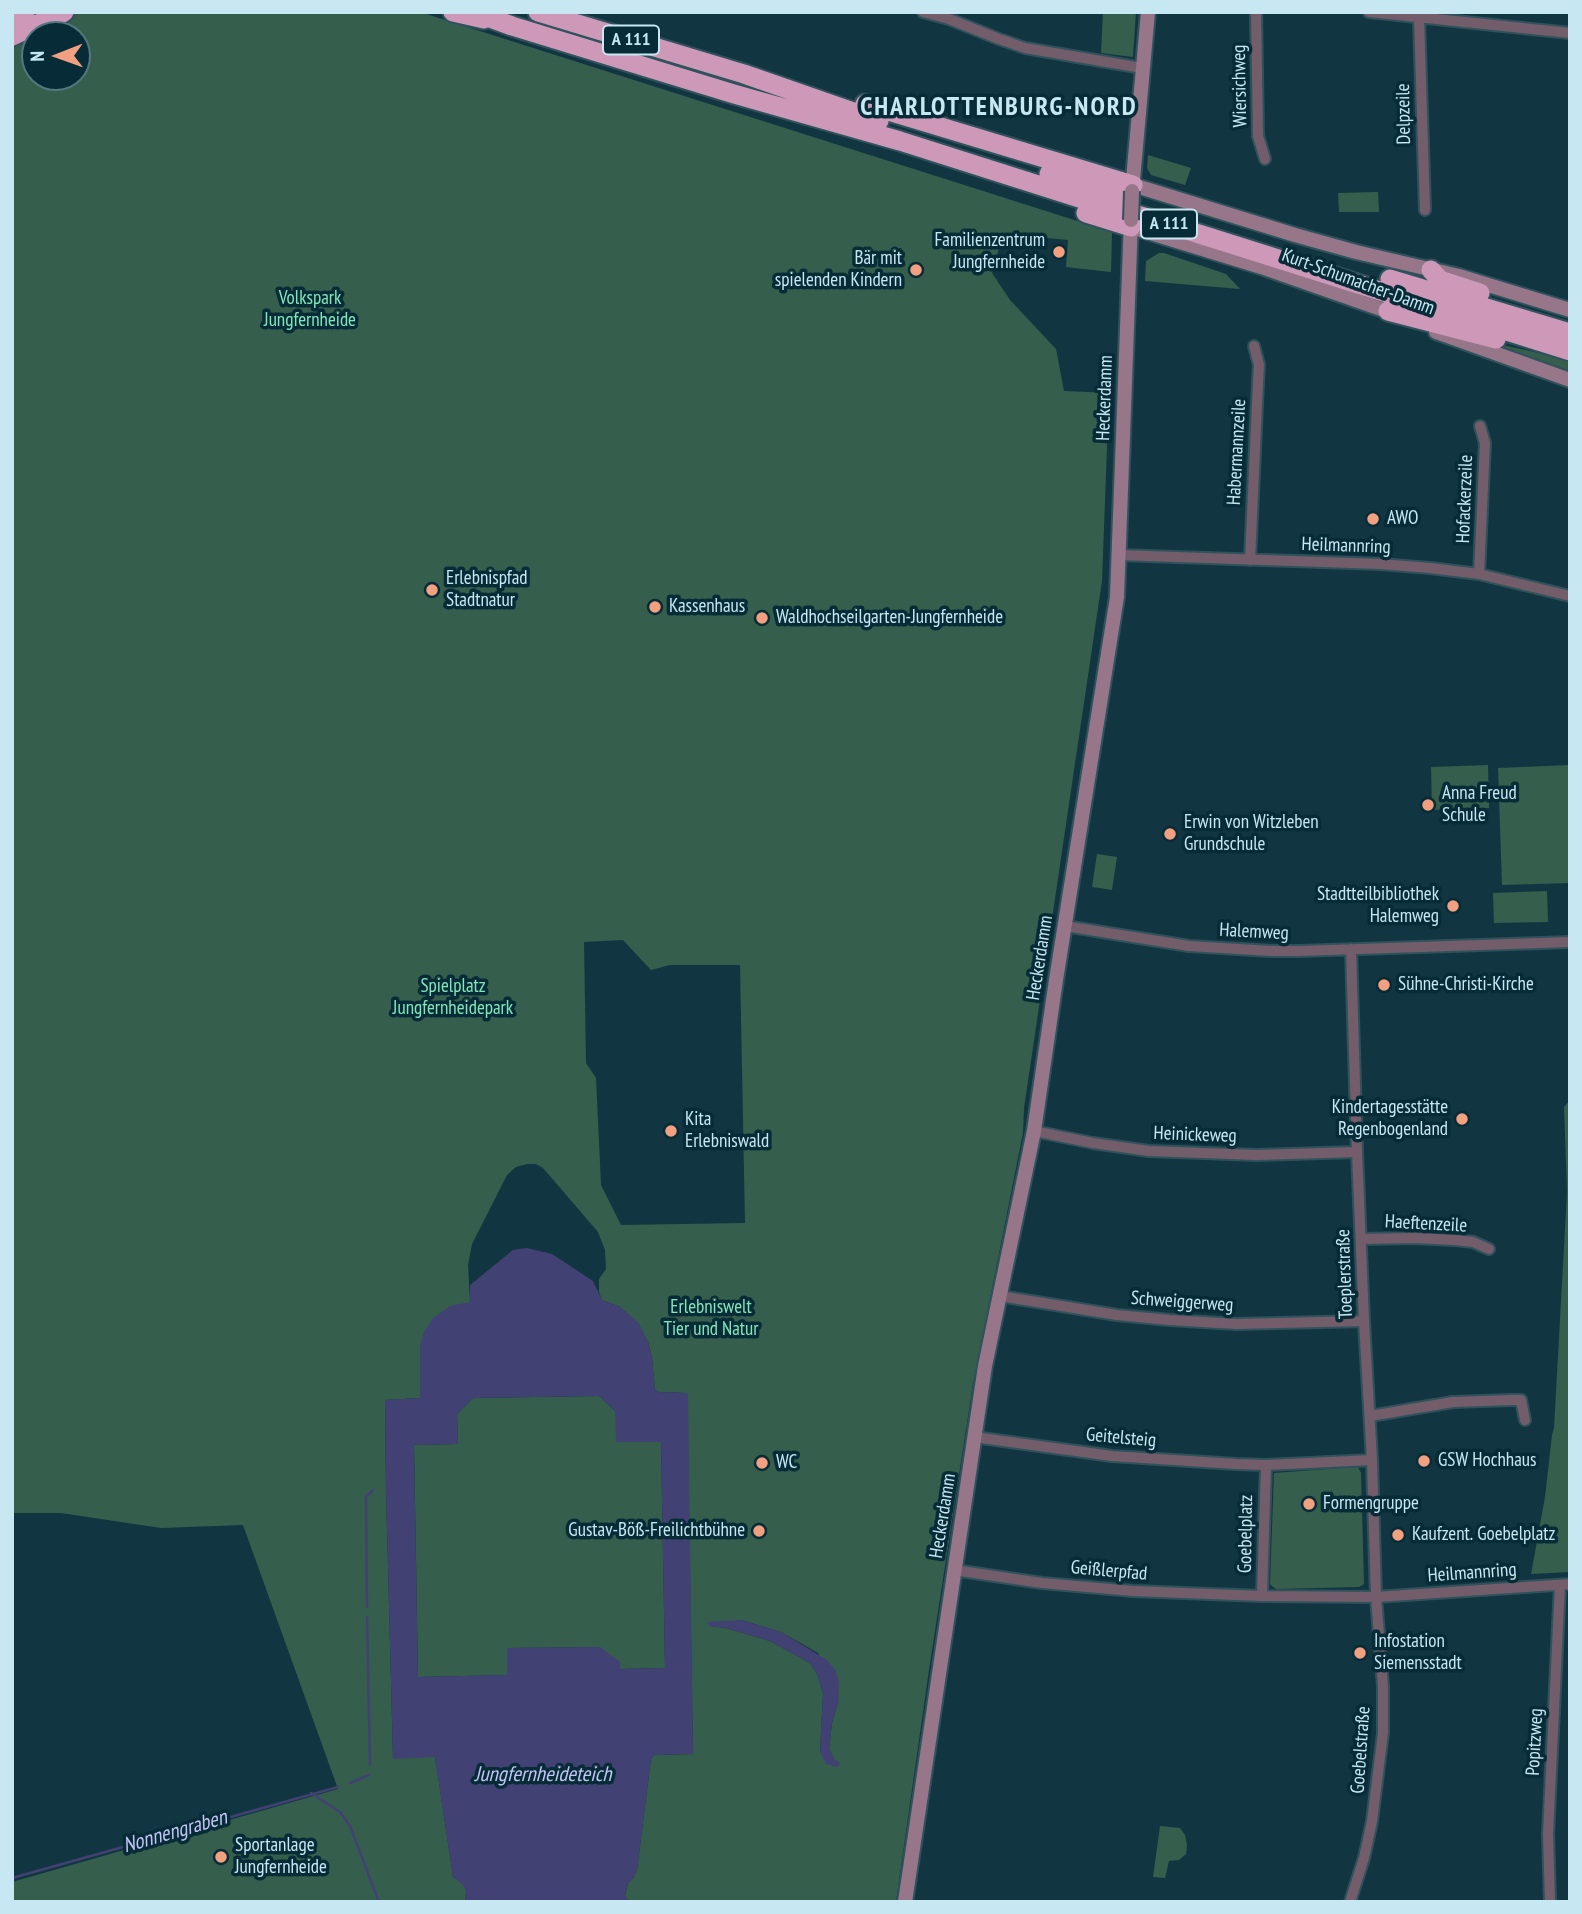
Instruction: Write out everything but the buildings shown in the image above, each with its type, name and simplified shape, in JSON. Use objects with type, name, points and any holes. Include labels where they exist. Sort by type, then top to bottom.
[{"type":"highway","points":[[12,19],[25,12]]},
{"type":"highway","points":[[12,36],[64,12]]},
{"type":"highway","points":[[453,12],[512,26]]},
{"type":"highway","name":"A 111","points":[[474,12],[512,26],[1158,220],[1560,349]]},
{"type":"highway","name":"A 111","points":[[538,12],[562,16],[744,74],[813,100],[1321,259],[1570,333]]},
{"type":"highway","points":[[813,100],[831,96],[866,104],[1132,188]]},
{"type":"highway","points":[[785,108],[856,141],[1131,224]]},
{"type":"highway","points":[[1431,270],[1440,280],[1537,315],[1545,325]]},
{"type":"highway","points":[[1388,311],[1514,343],[1560,349]]},
{"type":"street","points":[[923,12],[1025,47],[1142,68]]},
{"type":"street","name":"Heckerdamm","points":[[905,1902],[985,1366],[1034,1130],[1117,597],[1132,188],[1148,12]]},
{"type":"street","name":"Wiersichweg","points":[[1256,12],[1258,136],[1265,159]]},
{"type":"street","points":[[1369,12],[1419,18],[1505,21],[1570,33]]},
{"type":"street","name":"Delpzeile","points":[[1419,18],[1425,210]]},
{"type":"street","name":"Kurt-Schumacher-Damm","points":[[1132,188],[1295,235],[1459,276],[1570,310]]},
{"type":"street","name":"Kurt-Schumacher-Damm","points":[[1131,224],[1388,311],[1429,329],[1570,380]]},
{"type":"street","name":"Habermannzeile","points":[[1250,560],[1259,365],[1254,346]]},
{"type":"street","name":"Hofackerzeile","points":[[1479,574],[1485,450],[1480,426]]},
{"type":"street","name":"Heilmannring","points":[[1119,555],[1389,565],[1479,574],[1570,596]]},
{"type":"street","name":"Halemweg","points":[[1065,926],[1188,946],[1298,951],[1570,942]]},
{"type":"street","name":"Toeplerstraße","points":[[1351,949],[1376,1597]]},
{"type":"street","name":"Heinickeweg","points":[[1034,1130],[1093,1143],[1149,1151],[1257,1155],[1357,1152]]},
{"type":"street","name":"Haeftenzeile","points":[[1361,1239],[1455,1240],[1473,1242],[1489,1249]]},
{"type":"street","name":"Schweiggerweg","points":[[1000,1296],[1117,1315],[1170,1320],[1236,1324],[1364,1321]]},
{"type":"street","points":[[1370,1416],[1453,1402],[1521,1400],[1525,1420]]},
{"type":"street","name":"Geitelsteig","points":[[974,1437],[1112,1456],[1266,1465]]},
{"type":"street","points":[[1266,1465],[1372,1460]]},
{"type":"street","name":"Goebelplatz","points":[[1266,1465],[1262,1596],[1376,1597]]},
{"type":"street","name":"Geißlerpfad","points":[[954,1570],[1042,1583],[1133,1591],[1262,1596]]},
{"type":"street","name":"Heilmannring","points":[[1376,1597],[1565,1584]]},
{"type":"street","name":"Popitzweg","points":[[1550,1902],[1548,1838],[1565,1584]]},
{"type":"street","name":"Goebelstraße","points":[[1350,1902],[1372,1821],[1383,1733],[1383,1687],[1376,1597]]},
{"type":"green space","name":"Volkspark Jungfernheide","points":[[80,12],[420,12],[1112,232],[1111,272],[1066,267],[1068,240],[1015,235],[1015,232],[1000,244],[992,273],[1010,300],[1056,349],[1064,391],[1109,393],[1102,581],[1024,1108],[1023,1133],[973,1384],[896,1902],[629,1902],[625,1896],[628,1883],[637,1870],[651,1759],[654,1755],[693,1754],[687,1393],[655,1390],[648,1342],[638,1323],[620,1307],[602,1300],[599,1292],[599,1279],[606,1269],[605,1250],[598,1232],[543,1168],[536,1164],[516,1167],[507,1175],[472,1244],[468,1265],[470,1302],[420,1346],[421,1398],[385,1400],[393,1758],[435,1756],[453,1877],[463,1884],[466,1891],[465,1902],[12,1902],[12,1882],[338,1789],[243,1525],[161,1528],[61,1513],[12,1513],[12,44],[21,40],[21,91],[91,91],[91,21],[61,21]],"holes":[[[623,940],[651,970],[670,965],[740,965],[745,1223],[621,1225],[601,1185],[596,1078],[586,1063],[584,942]],[[741,1620],[781,1632],[818,1653],[838,1702],[829,1749],[834,1759],[820,1752],[823,1694],[818,1676],[810,1663],[770,1641],[710,1626]]]},
{"type":"green space","points":[[1103,12],[1136,12],[1133,57],[1101,53]]},
{"type":"green space","points":[[1148,155],[1191,168],[1185,185],[1151,175],[1147,168]]},
{"type":"green space","points":[[1378,192],[1379,212],[1339,212],[1338,193]]},
{"type":"green space","points":[[1159,253],[1226,274],[1240,289],[1145,281],[1146,261]]},
{"type":"green space","points":[[1453,334],[1570,360],[1570,373]]},
{"type":"green space","points":[[1488,765],[1489,808],[1432,810],[1431,767]]},
{"type":"green space","points":[[1570,765],[1570,883],[1502,885],[1498,768]]},
{"type":"green space","points":[[1097,854],[1117,857],[1112,890],[1092,887]]},
{"type":"green space","points":[[1547,891],[1548,922],[1494,923],[1493,893]]},
{"type":"green space","points":[[1570,1100],[1570,1572],[1531,1574],[1554,1428],[1567,1192],[1564,1107]]},
{"type":"green space","points":[[599,1396],[615,1411],[661,1441],[665,1668],[620,1669],[599,1647],[508,1648],[508,1675],[418,1677],[414,1445],[458,1444],[457,1414],[473,1398]]},
{"type":"green space","points":[[1358,1467],[1361,1473],[1364,1584],[1359,1587],[1276,1589],[1270,1584],[1274,1473]]},
{"type":"green space","points":[[1160,1826],[1180,1828],[1187,1845],[1186,1854],[1179,1860],[1169,1861],[1165,1878],[1153,1877]]},
{"type":"water","name":"Jungfernheideteich","points":[[527,1248],[552,1254],[593,1281],[602,1300],[620,1307],[638,1322],[652,1358],[655,1390],[688,1393],[693,1754],[655,1755],[651,1759],[637,1870],[628,1883],[625,1895],[629,1902],[465,1902],[466,1891],[453,1877],[435,1757],[393,1759],[385,1400],[420,1398],[420,1346],[424,1332],[433,1318],[450,1306],[470,1302],[470,1285],[513,1250]],"holes":[[[599,1396],[615,1411],[616,1442],[661,1442],[665,1668],[620,1669],[620,1662],[600,1647],[507,1648],[507,1675],[418,1677],[414,1445],[458,1444],[457,1414],[473,1398]]]},
{"type":"water","points":[[741,1620],[781,1632],[827,1660],[836,1671],[839,1682],[838,1702],[829,1749],[834,1759],[840,1763],[838,1767],[826,1764],[820,1752],[823,1694],[818,1676],[810,1663],[770,1641],[726,1628],[709,1626],[707,1622]]},
{"type":"waterway","name":"Nonnengraben","points":[[367,1607],[366,1497],[373,1490]]},
{"type":"waterway","name":"Nonnengraben","points":[[367,1617],[370,1765]]},
{"type":"waterway","name":"Nonnengraben","points":[[350,1783],[369,1775]]},
{"type":"waterway","name":"Nonnengraben","points":[[12,1878],[338,1787]]},
{"type":"waterway","points":[[311,1793],[340,1812],[350,1826],[379,1902]]},
{"type":"place","name":"Familienzentrum Jungfernheide","points":[[1059,252]]},
{"type":"place","name":"Bär mit spielenden Kindern","points":[[916,270]]},
{"type":"place","name":"AWO","points":[[1373,519]]},
{"type":"place","name":"Erlebnispfad Stadtnatur","points":[[432,590]]},
{"type":"place","name":"Kassenhaus","points":[[655,607]]},
{"type":"place","name":"Waldhochseilgarten-Jungfernheide","points":[[762,618]]},
{"type":"place","name":"Anna Freud Schule","points":[[1428,805]]},
{"type":"place","name":"Erwin von Witzleben Grundschule","points":[[1170,834]]},
{"type":"place","name":"Stadtteilbibliothek Halemweg","points":[[1453,906]]},
{"type":"place","name":"Sühne-Christi-Kirche","points":[[1384,985]]},
{"type":"place","name":"Kindertagesstätte Regenbogenland","points":[[1462,1119]]},
{"type":"place","name":"Kita Erlebniswald","points":[[671,1131]]},
{"type":"place","name":"GSW Hochhaus","points":[[1424,1461]]},
{"type":"place","name":"WC","points":[[762,1463]]},
{"type":"place","name":"Formengruppe","points":[[1309,1504]]},
{"type":"place","name":"Gustav-Böß-Freilichtbühne","points":[[759,1531]]},
{"type":"place","name":"Kaufzent. Goebelplatz","points":[[1398,1535]]},
{"type":"place","name":"Infostation Siemensstadt","points":[[1360,1653]]},
{"type":"place","name":"Sportanlage Jungfernheide","points":[[221,1857]]},
{"type":"district","name":"CHARLOTTENBURG-NORD","points":[[999,108]]},
{"type":"park label","name":"Spielplatz Jungfernheidepark","points":[[453,998]]},
{"type":"park label","name":"Erlebniswelt Tier und Natur","points":[[711,1319]]}]
